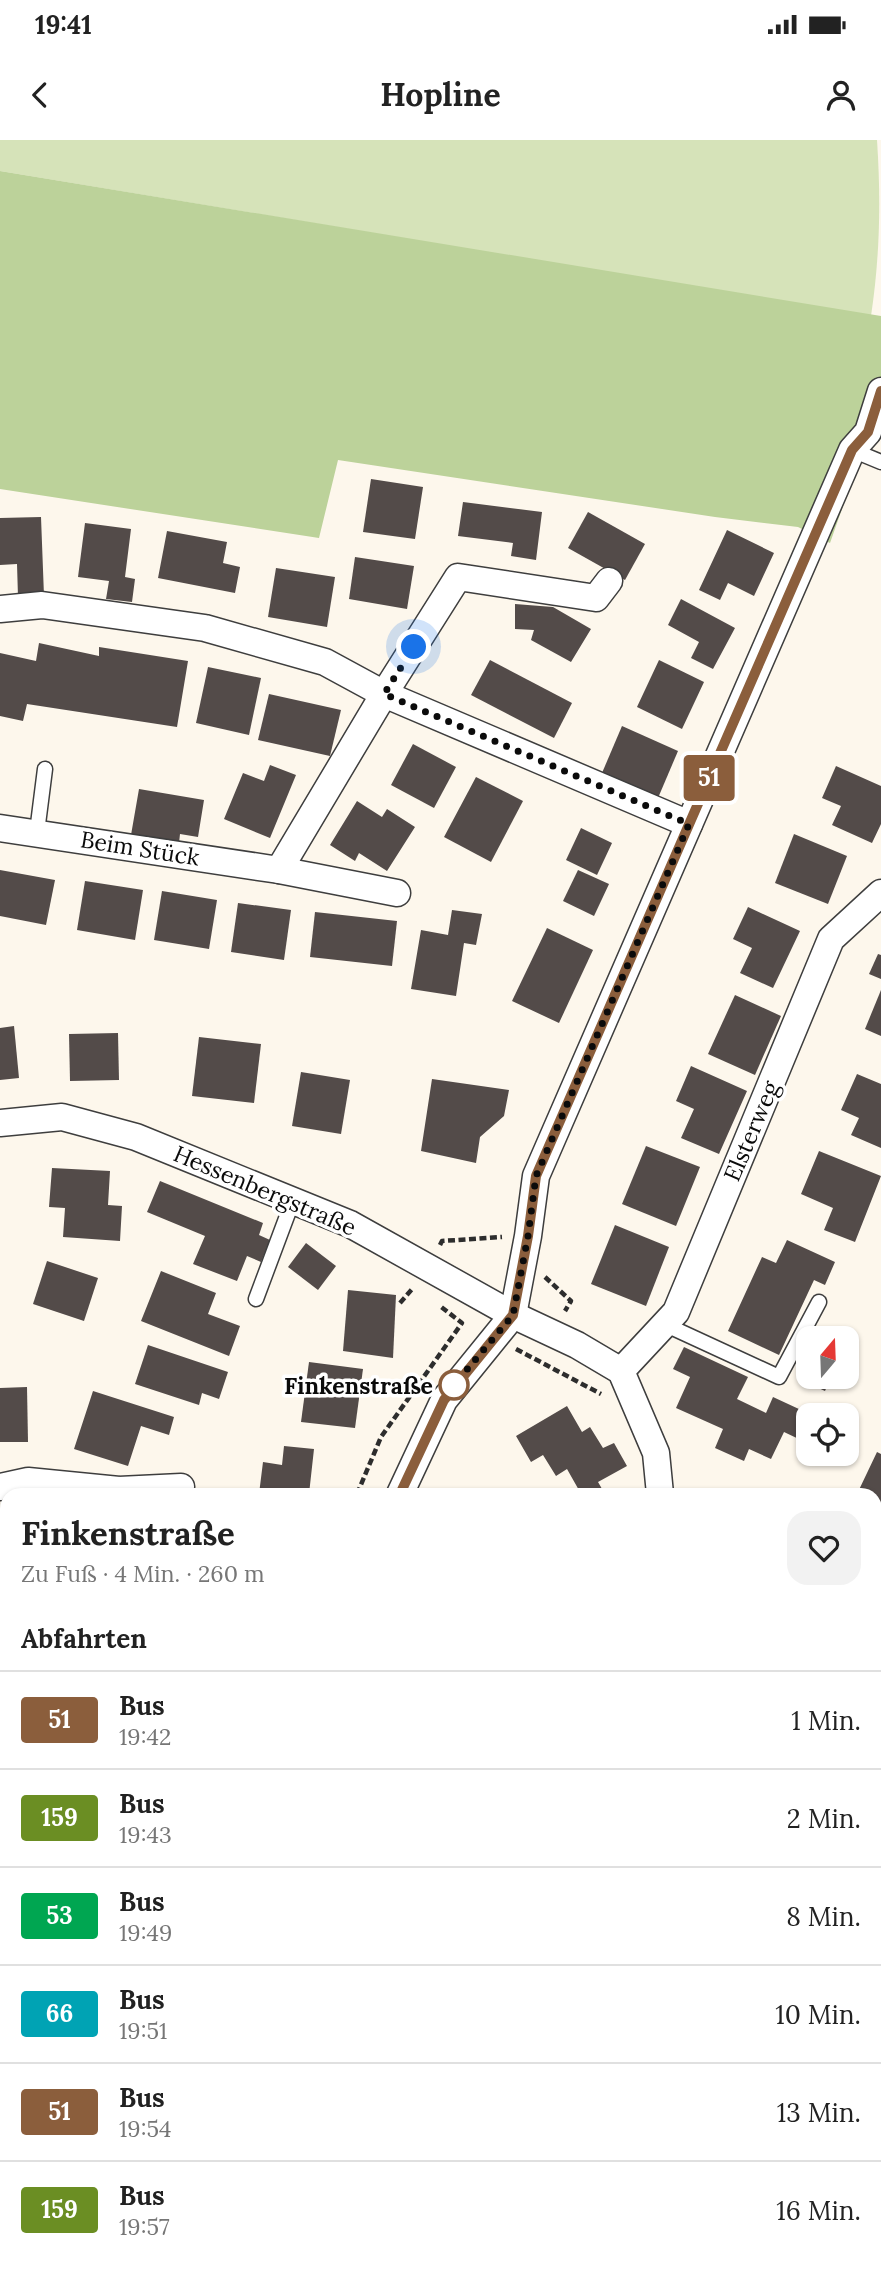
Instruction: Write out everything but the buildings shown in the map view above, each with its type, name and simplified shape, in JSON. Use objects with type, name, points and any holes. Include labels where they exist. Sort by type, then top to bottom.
[{"type":"street","points":[[403,1488],[444,1400],[513,1315],[536,1176],[852,450],[868,432],[881,391]]},
{"type":"street","points":[[279,870],[384,694],[458,577],[596,598],[609,581]]},
{"type":"street","points":[[0,609],[42,604],[205,628],[325,662],[384,694],[689,824]]},
{"type":"street","name":"Beim Stück","points":[[0,828],[279,870],[397,893]]},
{"type":"street","name":"Elsterweg","points":[[621,1371],[676,1312],[831,939],[881,893]]},
{"type":"street","name":"Hessenbergstraße","points":[[0,1122],[62,1117],[136,1137],[350,1224],[513,1315]]},
{"type":"street","points":[[513,1315],[577,1345],[621,1371],[656,1453],[659,1488]]},
{"type":"street","points":[[0,1487],[28,1481],[99,1488]]},
{"type":"street","points":[[160,1488],[181,1487]]},
{"type":"lane","points":[[852,450],[881,462]]},
{"type":"lane","points":[[37,832],[45,769]]},
{"type":"lane","points":[[256,1299],[293,1200]]},
{"type":"lane","points":[[664,1324],[779,1377],[819,1302]]},
{"type":"path","points":[[413,1287],[423,1294]]},
{"type":"path","points":[[433,1301],[462,1323],[605,1396],[621,1371]]},
{"type":"path","points":[[360,1488],[381,1437],[462,1323]]},
{"type":"green space","points":[[0,140],[877,140],[879,228],[871,316],[0,171]]},
{"type":"green space","points":[[0,171],[881,316],[881,398],[830,543],[798,527],[338,460],[319,538],[0,489]]},
{"type":"bus line","name":"51","points":[[403,1488],[444,1400],[513,1315],[536,1176],[852,450],[868,432],[881,391]]},
{"type":"place","name":"Finkenstraße","points":[[454,1385]]},
{"type":"route","points":[[414,647],[384,694],[689,824],[536,1176],[513,1315],[454,1385]]}]
